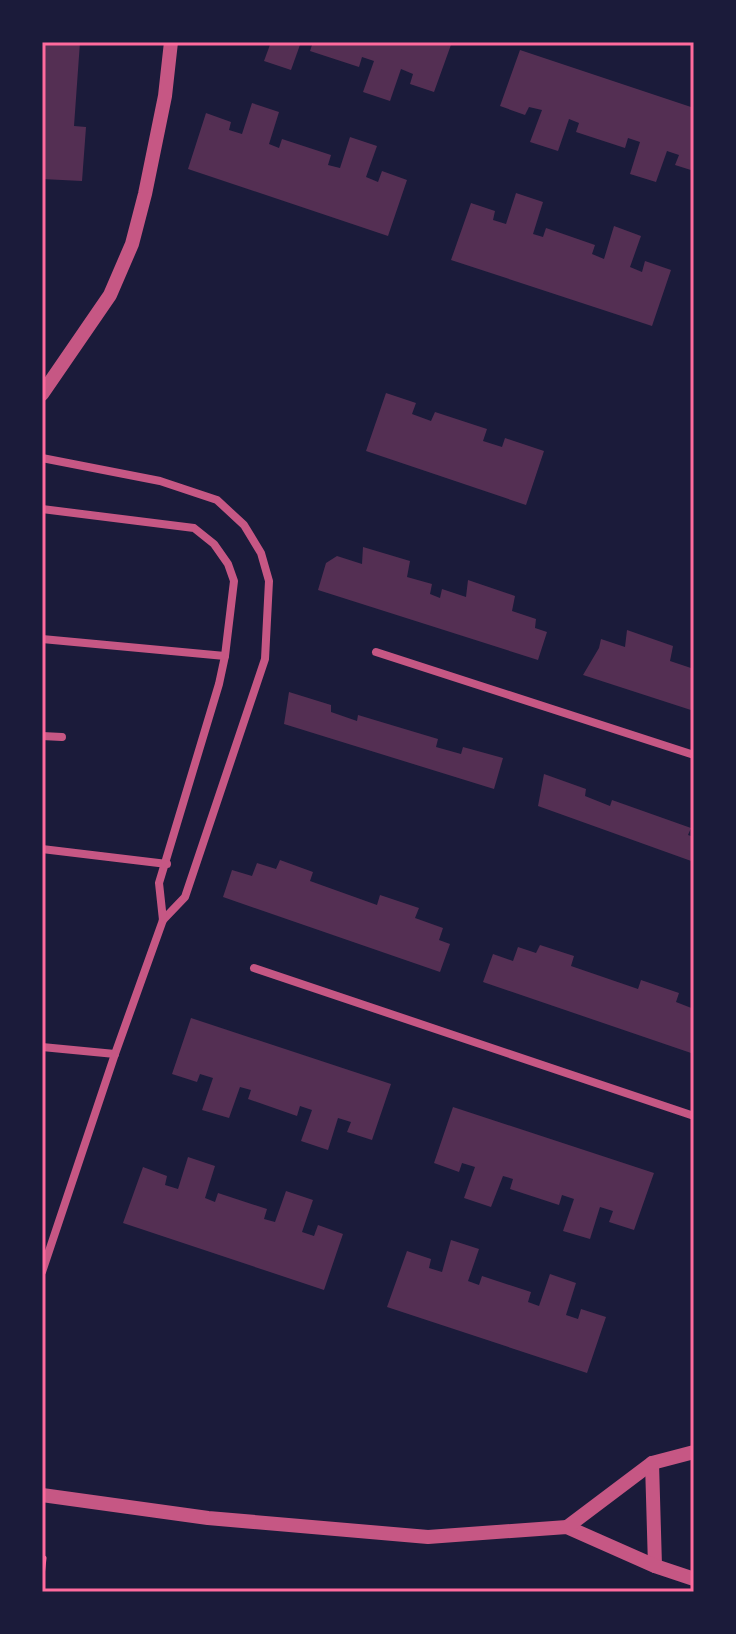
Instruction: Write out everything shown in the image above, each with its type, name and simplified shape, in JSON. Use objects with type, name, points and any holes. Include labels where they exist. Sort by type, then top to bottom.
[{"type":"street","points":[[42,394],[110,295],[132,244],[165,96],[171,42]]},
{"type":"street","points":[[42,458],[160,481],[217,500],[244,525],[261,553],[269,581],[265,659],[185,897],[163,920],[43,1269]]},
{"type":"street","points":[[42,509],[194,528],[214,544],[228,564],[234,581],[219,684],[159,883],[163,920]]},
{"type":"street","points":[[42,639],[225,656]]},
{"type":"street","points":[[376,652],[694,755]]},
{"type":"street","points":[[42,736],[62,737]]},
{"type":"street","points":[[42,849],[167,864]]},
{"type":"street","points":[[254,968],[694,1116]]},
{"type":"street","points":[[42,1047],[115,1054]]},
{"type":"street","points":[[567,1527],[652,1463],[694,1452]]},
{"type":"street","points":[[652,1463],[655,1566]]},
{"type":"street","points":[[42,1495],[208,1518],[428,1537],[567,1527],[655,1566],[694,1579]]},
{"type":"path","points":[[42,1558],[42,1576]]},
{"type":"building","points":[[42,42],[80,42],[74,126],[86,127],[82,181],[42,179]]},
{"type":"building","points":[[271,42],[301,42],[291,70],[264,61]]},
{"type":"building","points":[[313,42],[452,42],[434,92],[410,84],[413,74],[401,69],[390,101],[363,92],[374,61],[362,57],[359,67],[310,51]]},
{"type":"building","points":[[520,50],[694,108],[694,171],[675,165],[679,155],[667,151],[656,182],[630,174],[640,142],[628,138],[625,148],[576,132],[579,123],[569,119],[558,151],[530,142],[542,110],[529,107],[525,115],[500,106]]},
{"type":"building","points":[[252,103],[279,112],[269,144],[279,148],[282,139],[331,155],[328,165],[340,168],[350,137],[377,146],[366,177],[378,182],[382,171],[407,180],[388,236],[188,169],[206,113],[231,122],[229,130],[242,134]]},
{"type":"building","points":[[516,193],[543,202],[533,234],[543,237],[546,228],[595,245],[592,254],[604,259],[614,226],[641,236],[630,267],[642,272],[645,261],[671,270],[652,326],[451,260],[471,203],[495,211],[493,220],[506,224]]},
{"type":"building","points":[[386,393],[416,403],[412,414],[431,421],[435,412],[487,429],[483,441],[502,447],[505,438],[544,451],[526,505],[366,451]]},
{"type":"building","points":[[363,547],[410,561],[407,577],[432,584],[430,594],[440,598],[442,589],[466,597],[468,580],[515,596],[512,611],[536,619],[535,628],[547,632],[538,660],[318,590],[326,563],[337,556],[362,564]]},
{"type":"building","points":[[627,630],[673,646],[670,661],[694,669],[694,711],[583,675],[601,639],[625,647]]},
{"type":"building","points":[[289,692],[331,705],[331,712],[357,721],[358,715],[438,739],[436,747],[461,754],[463,747],[503,758],[494,789],[284,724]]},
{"type":"building","points":[[544,774],[586,789],[585,796],[610,806],[612,800],[691,828],[688,835],[694,837],[694,862],[538,806]]},
{"type":"building","points":[[280,860],[313,872],[310,881],[377,905],[380,895],[419,908],[415,918],[443,928],[439,940],[450,944],[440,972],[223,897],[232,870],[252,876],[257,863],[276,869]]},
{"type":"building","points":[[540,945],[574,956],[571,966],[638,989],[641,980],[679,993],[676,1002],[694,1009],[694,1054],[483,982],[493,954],[513,961],[518,947],[536,953]]},
{"type":"building","points":[[191,1018],[391,1084],[372,1140],[347,1132],[351,1122],[338,1118],[328,1150],[301,1141],[312,1110],[300,1106],[297,1116],[248,1099],[251,1090],[240,1087],[229,1118],[202,1110],[213,1078],[200,1074],[197,1082],[172,1074]]},
{"type":"building","points":[[453,1107],[654,1173],[634,1230],[609,1222],[613,1211],[600,1207],[590,1239],[563,1231],[574,1199],[562,1195],[559,1205],[510,1189],[513,1179],[503,1176],[491,1207],[464,1198],[475,1167],[462,1163],[459,1172],[434,1163]]},
{"type":"building","points":[[188,1157],[215,1166],[205,1198],[215,1202],[218,1193],[267,1209],[264,1219],[275,1222],[286,1191],[313,1200],[302,1232],[314,1236],[318,1225],[343,1234],[324,1290],[123,1223],[143,1167],[167,1176],[165,1185],[178,1189]]},
{"type":"building","points":[[451,1240],[479,1249],[468,1281],[479,1285],[482,1276],[531,1292],[528,1302],[539,1306],[550,1274],[576,1283],[566,1315],[578,1319],[581,1309],[606,1317],[587,1373],[387,1307],[407,1251],[431,1259],[429,1268],[442,1272]]}]
